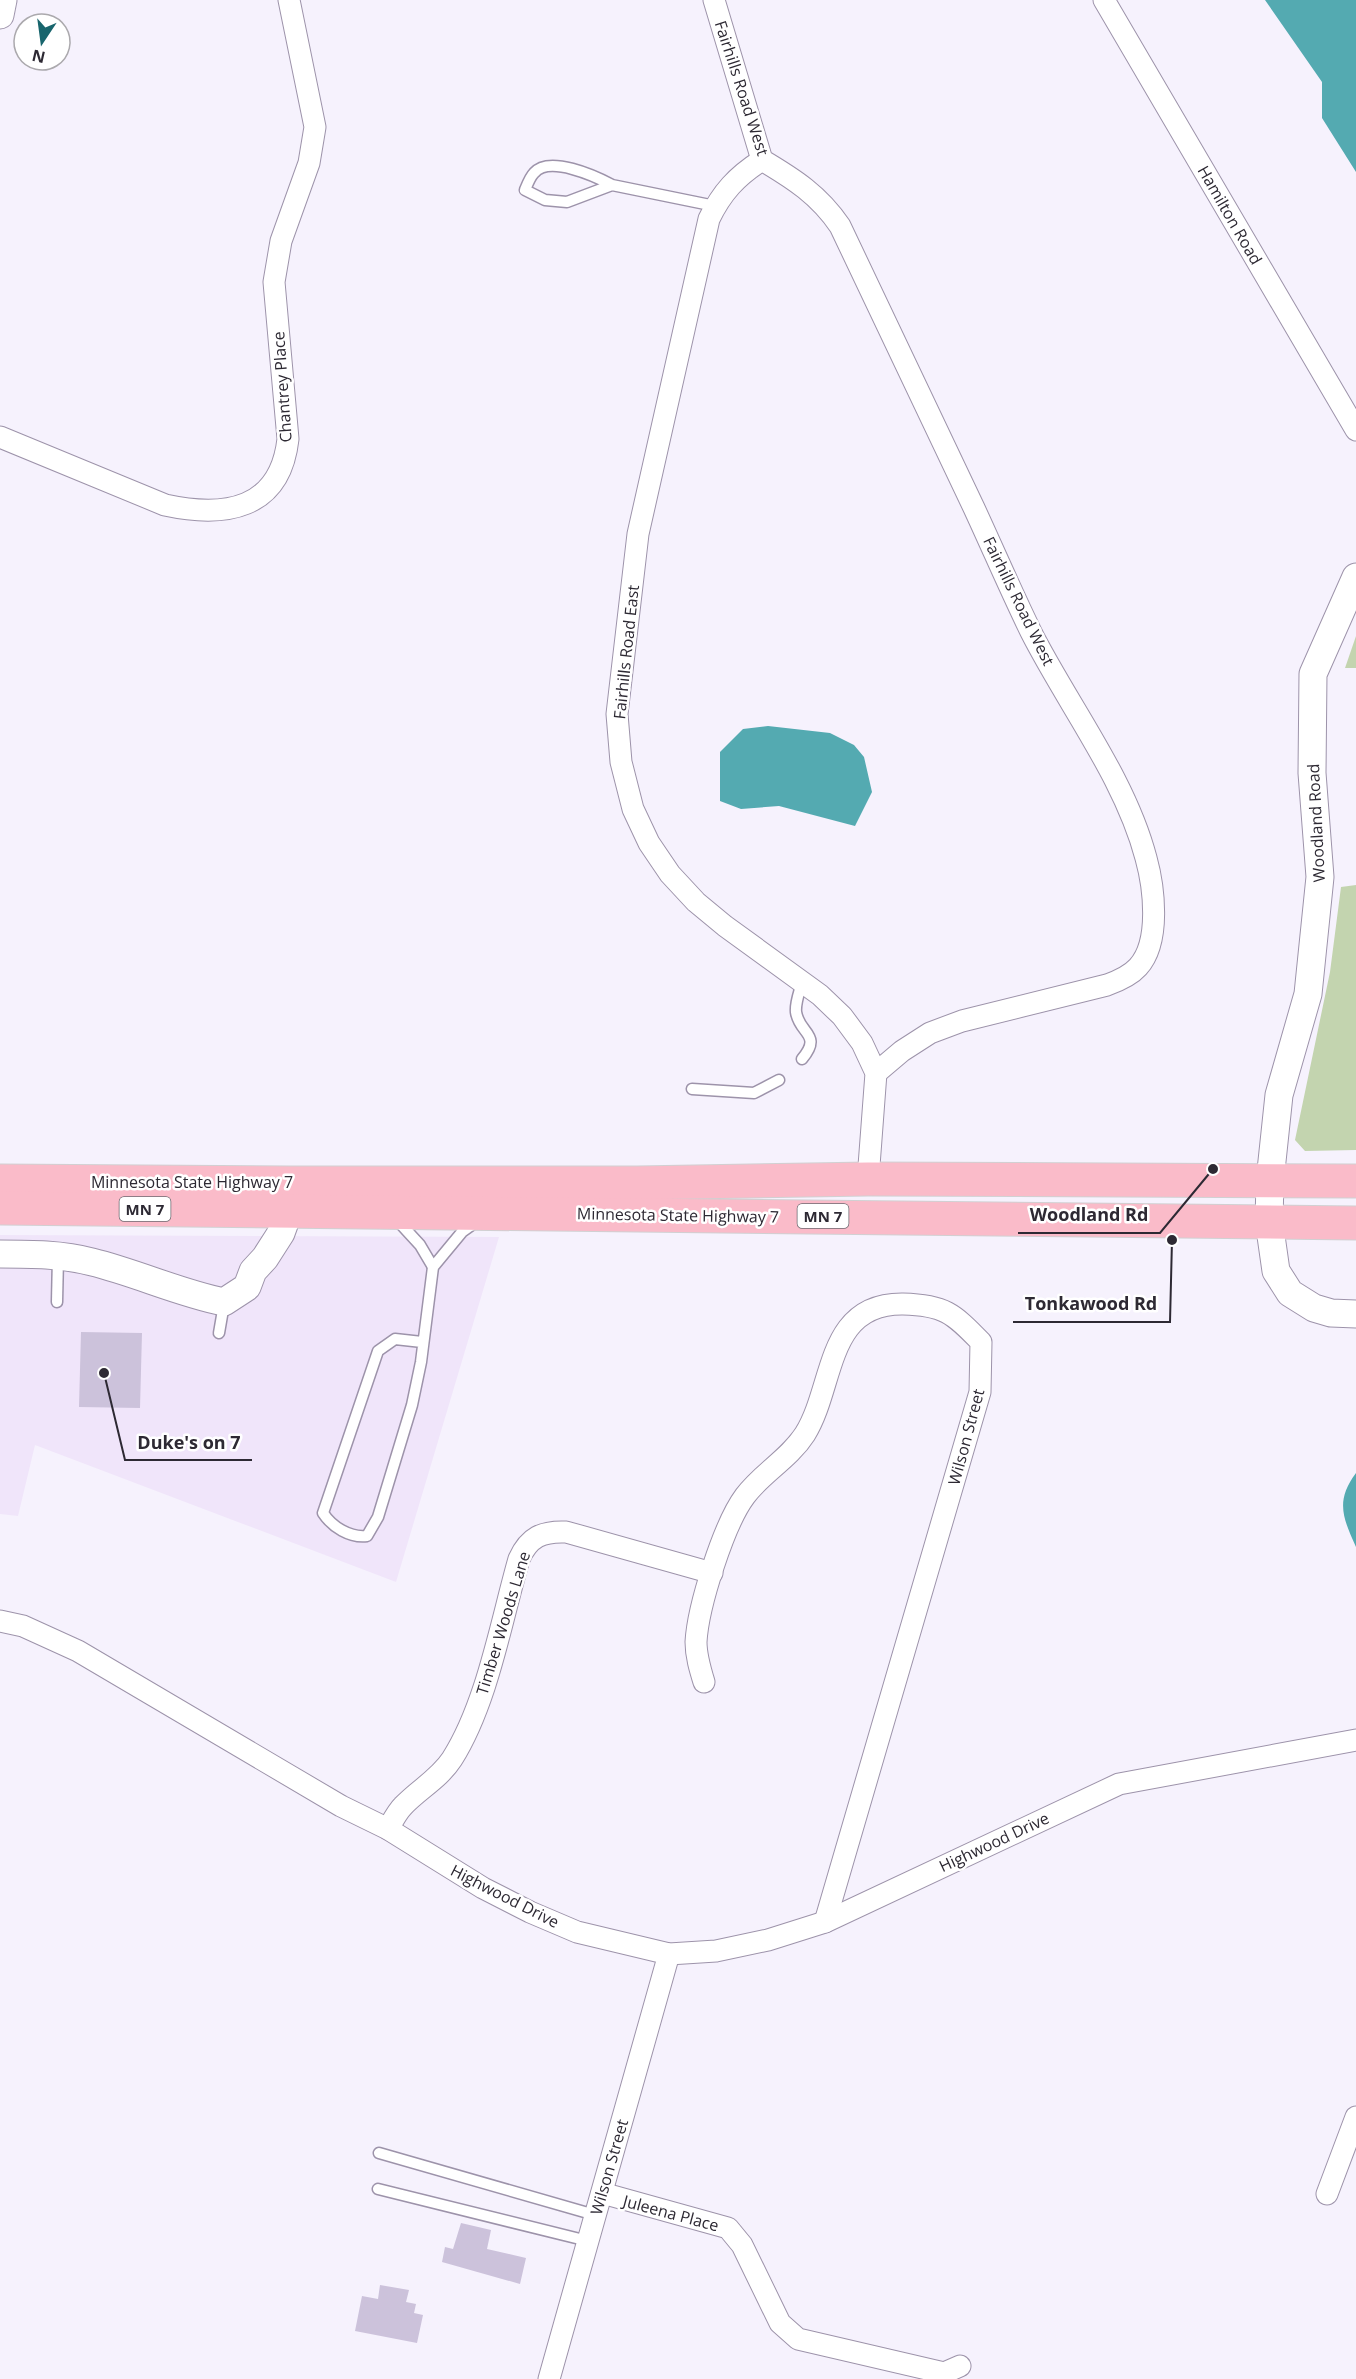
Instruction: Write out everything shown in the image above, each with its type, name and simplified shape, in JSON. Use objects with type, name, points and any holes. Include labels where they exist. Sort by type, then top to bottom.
[{"type":"main road","name":"Minnesota State Highway 7","points":[[0,1181],[589,1183],[868,1179],[1356,1181]]},
{"type":"main road","name":"Minnesota State Highway 7","points":[[0,1208],[1356,1223]]},
{"type":"street","points":[[0,15],[3,0]]},
{"type":"street","name":"Chantrey Place","points":[[0,437],[165,505],[189,510],[216,511],[240,507],[261,496],[277,478],[285,460],[288,439],[274,282],[281,241],[309,163],[315,127],[289,0]]},
{"type":"street","name":"Fairhills Road West","points":[[714,0],[762,160],[805,186],[825,204],[840,226],[1032,632],[1136,825],[1147,859],[1152,896],[1152,933],[1148,951],[1139,967],[1124,978],[1107,985],[962,1021],[930,1033],[902,1051],[876,1073]]},
{"type":"street","name":"Hamilton Road","points":[[1104,0],[1356,430]]},
{"type":"street","name":"Fairhills Road East","points":[[762,160],[740,175],[721,195],[709,219],[638,534],[617,714],[621,762],[633,809],[649,843],[670,874],[696,902],[802,982],[842,1016],[862,1043],[876,1073],[868,1179]]},
{"type":"street","name":"Woodland Road","points":[[1356,577],[1313,674],[1312,773],[1320,877],[1308,994],[1279,1095],[1269,1180],[1269,1222],[1276,1271],[1290,1293],[1314,1308],[1331,1313],[1356,1314]]},
{"type":"street","points":[[0,1254],[58,1257],[92,1262],[200,1297],[224,1302],[247,1287],[253,1271],[265,1258],[290,1211]]},
{"type":"street","name":"Wilson Street","points":[[704,1682],[696,1643],[712,1573],[730,1517],[746,1494],[788,1456],[805,1434],[817,1409],[833,1356],[846,1331],[858,1318],[887,1304],[931,1305],[956,1316],[981,1342],[980,1392],[825,1922]]},
{"type":"street","name":"Timber Woods Lane","points":[[388,1829],[403,1806],[432,1782],[451,1760],[466,1734],[477,1708],[519,1559],[525,1545],[536,1535],[551,1531],[566,1532],[712,1573]]},
{"type":"street","name":"Highwood Drive","points":[[0,1621],[23,1626],[78,1651],[341,1806],[388,1829],[483,1888],[530,1912],[577,1932],[669,1954],[716,1952],[768,1940],[825,1922],[1119,1784],[1356,1740]]},
{"type":"street","name":"Wilson Street","points":[[549,2379],[669,1954]]},
{"type":"street","points":[[1327,2194],[1356,2117]]},
{"type":"street","name":"Juleena Place","points":[[602,2193],[667,2213],[728,2228],[742,2245],[780,2323],[798,2339],[944,2373],[960,2366]]},
{"type":"lane","points":[[612,184],[567,202],[545,200],[525,190],[533,173],[544,166],[565,167],[593,175],[612,184],[715,206]]},
{"type":"lane","points":[[802,982],[796,1013],[811,1040],[812,1047],[802,1059]]},
{"type":"lane","points":[[692,1089],[754,1093],[779,1080]]},
{"type":"lane","points":[[389,1212],[420,1245],[433,1267]]},
{"type":"lane","points":[[422,1342],[395,1339],[378,1351],[323,1513],[328,1521],[346,1532],[367,1536],[378,1517],[412,1405],[422,1342],[433,1267],[462,1232],[488,1213]]},
{"type":"lane","points":[[57,1302],[58,1257]]},
{"type":"lane","points":[[219,1333],[224,1302]]},
{"type":"lane","points":[[379,2153],[595,2215]]},
{"type":"lane","points":[[378,2189],[588,2241]]},
{"type":"shaded area","points":[[0,1235],[499,1237],[396,1582],[35,1445],[18,1516],[0,1514]]},
{"type":"green space","points":[[1356,636],[1356,668],[1345,668]]},
{"type":"green space","points":[[1356,885],[1356,1150],[1305,1151],[1295,1140],[1330,972],[1341,887]]},
{"type":"water","points":[[1265,0],[1356,0],[1356,172],[1322,118],[1322,82]]},
{"type":"water","points":[[768,726],[830,733],[854,745],[864,757],[872,792],[855,826],[779,806],[741,809],[720,801],[720,752],[743,729]]},
{"type":"water","points":[[1356,1473],[1356,1547],[1345,1518],[1343,1501],[1349,1483]]},
{"type":"building","points":[[81,1332],[142,1333],[140,1408],[79,1407]]},
{"type":"building","points":[[461,2223],[491,2230],[487,2249],[526,2258],[520,2284],[442,2262],[445,2247],[453,2249]]},
{"type":"building","points":[[380,2285],[409,2290],[406,2302],[416,2304],[414,2313],[423,2315],[417,2343],[355,2331],[362,2296],[378,2299]]},
{"type":"place","name":"Woodland Rd","points":[[1213,1169]]},
{"type":"place","name":"Tonkawood Rd","points":[[1172,1240]]},
{"type":"place","name":"Duke's on 7","points":[[104,1373]]}]
